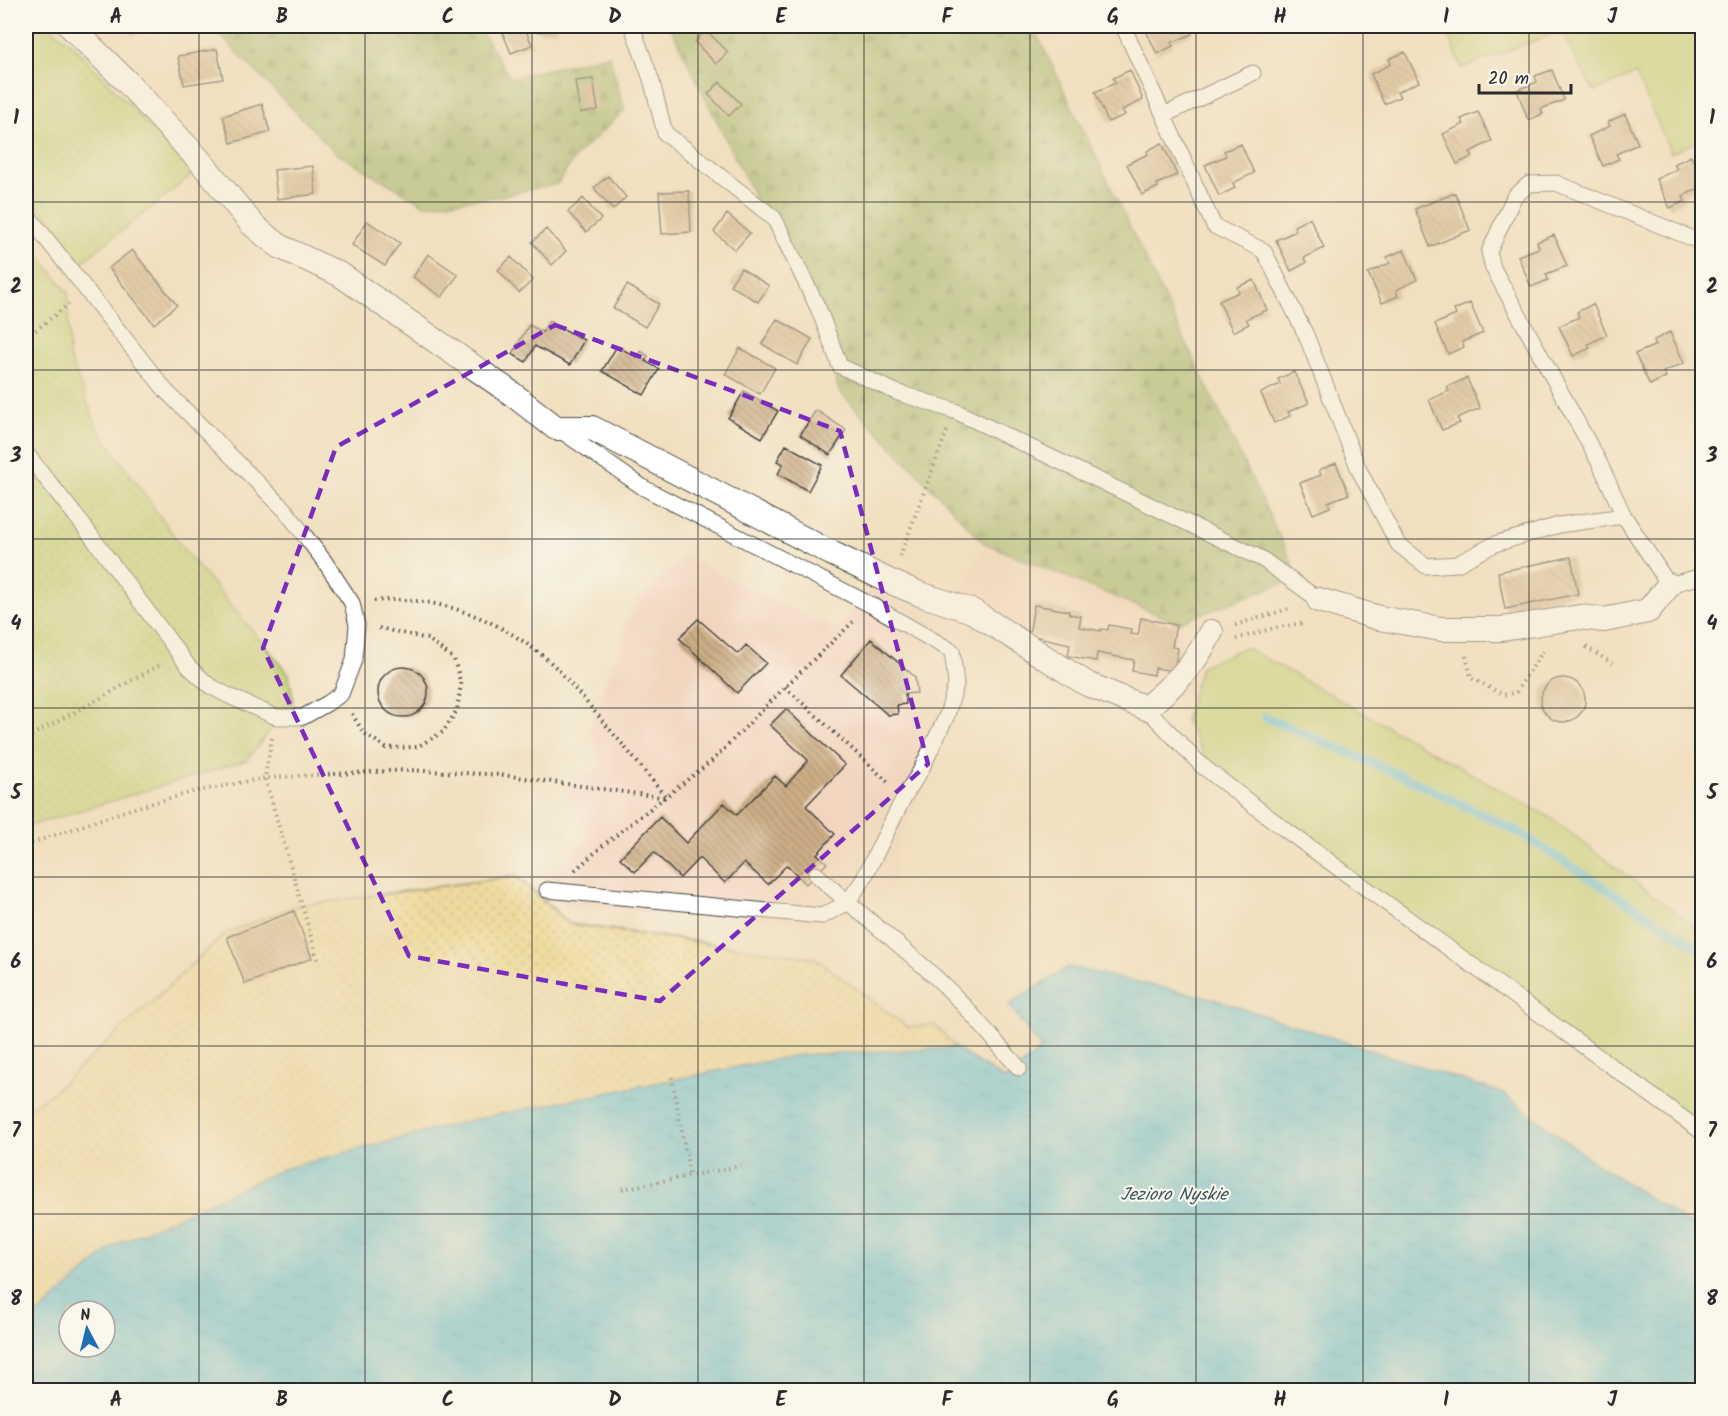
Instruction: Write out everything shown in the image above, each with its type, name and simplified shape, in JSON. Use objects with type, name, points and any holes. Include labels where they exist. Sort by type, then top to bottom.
[{"type":"street","points":[[70,26],[127,82],[200,161],[252,224],[266,236],[281,247],[341,275],[511,393],[556,428],[592,428],[891,582],[972,611],[1087,684],[1146,708],[1179,680],[1207,640]]},
{"type":"street","points":[[1319,600],[1379,618],[1441,628],[1502,629],[1580,617],[1604,620],[1648,611],[1669,585]]},
{"type":"lane","points":[[632,26],[651,79],[665,133],[774,218],[819,310],[840,366],[896,392],[955,411],[1262,559],[1319,600]]},
{"type":"lane","points":[[1123,26],[1214,226],[1264,251],[1306,335],[1359,470],[1398,544],[1426,566],[1457,564],[1495,544],[1559,525],[1624,516]]},
{"type":"lane","points":[[1164,115],[1253,73]]},
{"type":"lane","points":[[1701,242],[1556,183],[1529,184],[1514,197],[1488,252],[1493,268],[1527,334],[1599,462],[1624,516],[1669,585],[1702,576]]},
{"type":"lane","points":[[26,213],[166,391],[285,510],[325,562],[352,603],[357,625],[354,660],[341,694],[303,717],[276,717],[210,686],[189,667],[177,652],[83,525],[26,453]]},
{"type":"lane","points":[[547,890],[822,916],[847,903],[863,880],[904,797],[921,770],[947,715],[956,684],[952,651],[871,606],[644,488],[556,428]]},
{"type":"lane","points":[[1146,708],[1182,747],[1217,778],[1292,835],[1702,1132]]},
{"type":"lane","points":[[816,874],[951,992],[1019,1068]]},
{"type":"path","points":[[26,338],[87,291]]},
{"type":"path","points":[[891,582],[955,411]]},
{"type":"path","points":[[352,603],[398,598],[448,605],[503,628],[551,662],[667,798]]},
{"type":"path","points":[[1207,640],[1319,600]]},
{"type":"path","points":[[572,872],[713,760],[785,687],[871,606]]},
{"type":"path","points":[[1460,629],[1471,678],[1504,695],[1516,692],[1551,639],[1556,621]]},
{"type":"path","points":[[1207,640],[1309,622]]},
{"type":"path","points":[[341,694],[363,732],[386,748],[417,747],[443,732],[457,710],[461,684],[454,659],[428,639],[393,630],[357,625]]},
{"type":"path","points":[[26,738],[149,672],[177,652]]},
{"type":"path","points":[[785,687],[904,797]]},
{"type":"path","points":[[276,717],[265,778],[319,964]]},
{"type":"path","points":[[26,845],[131,809],[193,792],[265,778],[407,770],[493,774],[667,798]]},
{"type":"path","points":[[672,1077],[690,1177]]},
{"type":"path","points":[[622,1189],[745,1165]]},
{"type":"highlighted area","points":[[555,325],[840,431],[928,764],[660,1001],[409,956],[263,648],[336,447]]},
{"type":"shaded area","points":[[984,543],[1178,623],[1201,666],[1191,700],[1087,676],[984,626],[929,780],[901,839],[894,886],[848,922],[768,920],[568,906],[545,883],[589,835],[568,791],[582,775],[603,765],[590,728],[634,605],[683,556],[834,629],[876,585],[950,617]]},
{"type":"green space","points":[[26,26],[49,26],[73,45],[193,174],[81,263],[26,190]]},
{"type":"green space","points":[[211,26],[478,26],[510,78],[609,55],[625,110],[576,156],[557,184],[496,197],[425,205],[336,153]]},
{"type":"green space","points":[[670,26],[1033,26],[1299,577],[1178,623],[984,543],[839,391],[820,330]]},
{"type":"green space","points":[[1444,26],[1702,26],[1702,139],[1671,153],[1636,74],[1594,91],[1561,31],[1462,68]]},
{"type":"green space","points":[[26,239],[68,292],[69,356],[97,427],[181,546],[289,674],[293,700],[247,760],[26,827]]},
{"type":"green space","points":[[1245,647],[1549,817],[1702,932],[1702,1132],[1217,778],[1185,720],[1201,666]]},
{"type":"sand","points":[[516,876],[570,924],[815,958],[907,1027],[935,1025],[956,1048],[798,1055],[475,1119],[283,1169],[115,1245],[26,1325],[26,1110],[51,1094],[226,933],[295,906]]},
{"type":"water","name":"Jezioro Nyskie","points":[[1068,967],[1211,998],[1502,1093],[1595,1163],[1702,1232],[1702,1390],[26,1390],[26,1325],[115,1245],[283,1169],[475,1119],[798,1055],[956,1048],[1005,1080],[1041,1049],[1009,1005]]},
{"type":"building","points":[[128,26],[159,26],[131,35]]},
{"type":"building","points":[[500,26],[524,26],[532,45],[511,53]]},
{"type":"building","points":[[538,26],[558,26],[558,30],[538,32]]},
{"type":"building","points":[[1144,26],[1188,26],[1192,34],[1171,43],[1173,46],[1157,54]]},
{"type":"building","points":[[706,30],[728,52],[716,64],[695,42]]},
{"type":"building","points":[[217,49],[223,79],[184,85],[178,56]]},
{"type":"building","points":[[1405,52],[1419,82],[1397,92],[1400,97],[1384,104],[1371,74],[1391,64],[1389,59]]},
{"type":"building","points":[[1130,70],[1143,100],[1122,110],[1125,115],[1108,122],[1095,92],[1116,83],[1113,78]]},
{"type":"building","points":[[1552,70],[1564,100],[1541,109],[1543,114],[1528,120],[1517,90],[1537,82],[1535,76]]},
{"type":"building","points":[[593,79],[598,110],[580,113],[575,81]]},
{"type":"building","points":[[720,82],[741,104],[729,116],[708,94]]},
{"type":"building","points":[[262,104],[270,132],[231,143],[223,116]]},
{"type":"building","points":[[1478,112],[1492,141],[1470,152],[1473,156],[1457,164],[1443,134],[1464,124],[1461,119]]},
{"type":"building","points":[[1625,114],[1638,144],[1616,154],[1619,159],[1603,166],[1589,136],[1610,126],[1608,122]]},
{"type":"building","points":[[1162,143],[1177,175],[1157,184],[1158,187],[1142,195],[1127,164],[1148,154],[1147,151]]},
{"type":"building","points":[[1241,144],[1254,173],[1233,183],[1235,188],[1219,196],[1205,165],[1226,156],[1224,151]]},
{"type":"building","points":[[1691,156],[1702,181],[1702,187],[1683,196],[1685,201],[1670,208],[1656,179],[1677,169],[1674,164]]},
{"type":"building","points":[[313,166],[316,194],[277,199],[274,170]]},
{"type":"building","points":[[608,176],[626,197],[613,210],[594,188]]},
{"type":"building","points":[[689,191],[691,232],[662,234],[659,192]]},
{"type":"building","points":[[1455,193],[1470,230],[1430,247],[1415,209]]},
{"type":"building","points":[[583,198],[601,219],[586,232],[568,212]]},
{"type":"building","points":[[727,214],[750,233],[735,250],[714,232]]},
{"type":"building","points":[[1310,218],[1324,248],[1304,258],[1306,263],[1291,271],[1276,240],[1296,231],[1294,226]]},
{"type":"building","points":[[367,221],[400,243],[385,266],[352,245]]},
{"type":"building","points":[[546,229],[566,251],[552,265],[532,242]]},
{"type":"building","points":[[1554,235],[1567,266],[1546,274],[1548,280],[1531,287],[1518,256],[1539,248],[1537,242]]},
{"type":"building","points":[[132,250],[177,305],[154,324],[109,268]]},
{"type":"building","points":[[1404,250],[1417,280],[1396,290],[1398,296],[1382,303],[1368,273],[1390,263],[1387,257]]},
{"type":"building","points":[[428,254],[458,275],[442,297],[413,277]]},
{"type":"building","points":[[511,257],[533,280],[519,293],[498,270]]},
{"type":"building","points":[[741,268],[769,286],[758,302],[730,285]]},
{"type":"building","points":[[1254,280],[1267,310],[1246,319],[1249,324],[1233,332],[1219,301],[1239,292],[1237,287]]},
{"type":"building","points":[[627,285],[659,304],[645,327],[613,308]]},
{"type":"building","points":[[1470,303],[1483,333],[1462,342],[1464,347],[1448,354],[1435,324],[1456,315],[1454,310]]},
{"type":"building","points":[[1593,304],[1607,335],[1588,344],[1590,348],[1573,356],[1559,326],[1579,317],[1577,312]]},
{"type":"building","points":[[777,319],[812,339],[797,365],[762,344]]},
{"type":"building","points":[[549,321],[584,340],[570,365],[535,346],[526,362],[512,354],[529,325],[542,332]]},
{"type":"building","points":[[1670,332],[1684,363],[1663,372],[1666,377],[1650,385],[1635,354],[1656,345],[1654,340]]},
{"type":"building","points":[[617,346],[637,357],[641,351],[648,356],[645,361],[659,369],[644,395],[602,371]]},
{"type":"building","points":[[740,348],[775,368],[760,394],[725,374]]},
{"type":"building","points":[[1294,372],[1309,403],[1288,412],[1290,416],[1274,423],[1261,393],[1280,384],[1278,379]]},
{"type":"building","points":[[1467,378],[1480,408],[1457,418],[1460,423],[1442,430],[1429,400],[1449,391],[1447,387]]},
{"type":"building","points":[[744,391],[778,411],[762,438],[728,418]]},
{"type":"building","points":[[816,410],[846,430],[830,455],[800,435]]},
{"type":"building","points":[[786,445],[822,465],[808,491],[778,474],[783,464],[777,461]]},
{"type":"building","points":[[1336,463],[1349,494],[1328,502],[1330,507],[1313,514],[1300,483],[1321,475],[1319,470]]},
{"type":"building","points":[[1571,557],[1578,594],[1505,609],[1498,572]]},
{"type":"building","points":[[1034,605],[1069,611],[1069,614],[1081,616],[1079,627],[1101,631],[1101,629],[1108,630],[1109,625],[1131,629],[1130,634],[1138,635],[1141,618],[1176,625],[1172,647],[1178,648],[1174,671],[1155,668],[1154,675],[1132,671],[1134,660],[1097,653],[1096,661],[1068,656],[1070,644],[1029,635]]},
{"type":"building","points":[[698,619],[738,654],[746,645],[766,663],[737,693],[679,638]]},
{"type":"building","points":[[871,639],[915,677],[917,693],[905,694],[906,704],[897,705],[898,714],[888,715],[841,675]]},
{"type":"building","points":[[403,667],[417,671],[424,678],[428,692],[424,706],[417,713],[403,717],[389,713],[382,706],[378,692],[382,678],[389,671]]},
{"type":"building","points":[[1563,678],[1578,685],[1585,700],[1578,715],[1563,722],[1548,715],[1541,700],[1548,685]]},
{"type":"building","points":[[786,709],[845,765],[806,806],[835,834],[817,854],[827,863],[806,884],[787,865],[768,884],[744,863],[725,883],[699,858],[680,878],[654,852],[635,872],[620,858],[660,817],[686,843],[724,803],[737,815],[775,776],[786,786],[808,760],[770,725]]},
{"type":"building","points":[[294,911],[312,958],[245,984],[227,937]]},
{"type":"waterway","points":[[1265,717],[1407,778],[1518,832],[1702,950]]}]
